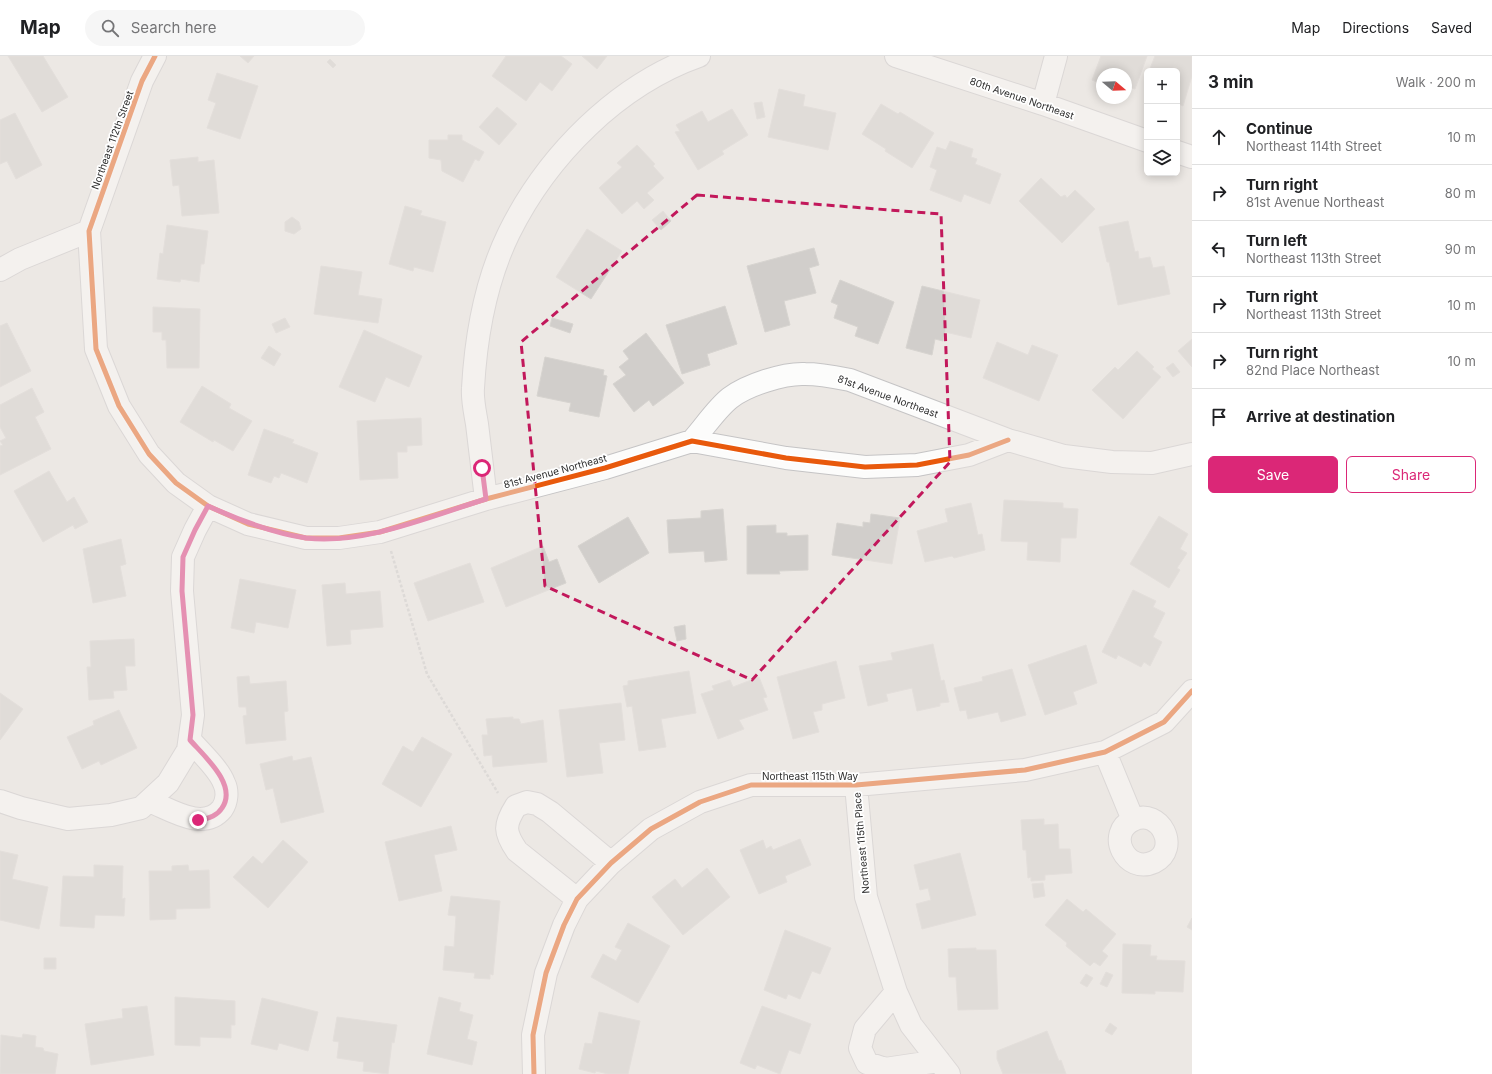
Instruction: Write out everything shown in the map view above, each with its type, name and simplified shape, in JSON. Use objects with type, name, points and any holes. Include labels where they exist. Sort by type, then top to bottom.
[{"type":"street","name":"Northeast 112th Street","points":[[89,231],[142,81],[156,56]]},
{"type":"street","points":[[486,499],[473,390],[477,339],[490,284],[509,234],[534,190],[567,148],[602,112],[638,86],[680,62],[699,56]]},
{"type":"street","name":"80th Avenue Northeast","points":[[896,56],[1043,104],[1144,140]]},
{"type":"street","points":[[1043,104],[1056,56]]},
{"type":"street","points":[[1180,153],[1192,158]]},
{"type":"street","points":[[0,270],[20,259],[89,231]]},
{"type":"street","name":"81st Avenue Northeast","points":[[89,231],[96,349],[119,406],[149,454],[176,483],[208,506],[248,524],[299,536],[339,538],[380,532],[486,499],[604,468],[692,441],[786,458],[865,467],[917,465],[969,455],[1008,440]]},
{"type":"street","name":"81st Avenue Northeast","points":[[692,441],[730,398],[736,394],[749,387],[776,378],[803,373],[828,375],[850,380],[1008,440],[1064,456],[1112,462],[1152,462],[1192,454]]},
{"type":"street","points":[[0,801],[21,808],[68,818],[111,815],[141,808],[168,784],[188,750],[193,715],[182,591],[183,557],[208,506]]},
{"type":"street","name":"Northeast 115th Way","points":[[534,1074],[533,1035],[546,973],[564,925],[577,899],[611,863],[651,829],[700,802],[751,785],[856,785],[1025,770],[1105,752],[1164,722],[1192,691]]},
{"type":"street","points":[[149,801],[198,820],[213,816],[223,807],[227,790],[224,781],[190,740]]},
{"type":"street","points":[[1105,752],[1133,820]]},
{"type":"street","name":"Northeast 115th Place","points":[[856,785],[866,897],[896,992],[911,1025],[944,1067]]},
{"type":"street","points":[[577,899],[517,851],[506,834],[506,827],[516,806],[527,802],[537,804],[550,812],[611,863]]},
{"type":"street","name":"Northeast 115th Place","points":[[896,992],[865,1030],[860,1048],[867,1063],[885,1069],[944,1067]]},
{"type":"path","points":[[390,547],[427,674],[501,798]]},
{"type":"highlighted area","points":[[697,195],[941,214],[950,462],[752,680],[545,586],[521,342]]},
{"type":"building","points":[[8,56],[43,56],[68,97],[42,112]]},
{"type":"building","points":[[240,56],[254,56],[248,63]]},
{"type":"building","points":[[506,56],[561,56],[572,64],[552,91],[540,82],[526,101],[492,76]]},
{"type":"building","points":[[582,56],[607,56],[597,69]]},
{"type":"building","points":[[1101,56],[1147,56],[1135,89],[1132,88],[1132,68],[1096,68]]},
{"type":"building","points":[[1155,56],[1192,56],[1192,76],[1183,106],[1180,104],[1180,68],[1150,68]]},
{"type":"building","points":[[330,59],[336,65],[333,68],[327,62]]},
{"type":"building","points":[[1096,69],[1096,82],[1092,80]]},
{"type":"building","points":[[217,73],[258,86],[240,139],[207,128],[216,103],[208,100]]},
{"type":"building","points":[[779,89],[805,95],[803,106],[836,113],[828,150],[768,137]]},
{"type":"building","points":[[762,102],[765,117],[757,119],[754,103]]},
{"type":"building","points":[[881,104],[898,114],[900,112],[934,133],[912,168],[862,134]]},
{"type":"building","points":[[497,107],[517,124],[499,145],[479,127]]},
{"type":"building","points":[[732,109],[748,135],[722,151],[724,154],[698,170],[675,132],[680,131],[676,125],[702,111],[708,122]]},
{"type":"building","points":[[15,113],[42,165],[16,179],[7,161],[0,164],[0,120]]},
{"type":"building","points":[[448,135],[462,135],[462,140],[484,152],[479,161],[475,159],[463,182],[442,171],[441,160],[429,158],[429,140],[448,140]]},
{"type":"building","points":[[950,141],[973,149],[971,157],[977,159],[975,164],[1001,174],[990,204],[964,194],[961,202],[930,190],[937,170],[930,167],[937,147],[946,150]]},
{"type":"building","points":[[637,145],[655,164],[653,166],[664,178],[647,193],[654,200],[644,209],[637,201],[622,214],[599,188],[622,167],[617,163]]},
{"type":"building","points":[[198,157],[198,162],[214,160],[219,213],[182,216],[179,185],[173,186],[170,160]]},
{"type":"building","points":[[1041,178],[1061,197],[1065,195],[1067,198],[1075,190],[1095,209],[1062,243],[1019,201]]},
{"type":"building","points":[[405,206],[422,211],[420,215],[446,222],[433,272],[414,267],[413,271],[389,264]]},
{"type":"building","points":[[663,211],[671,221],[661,230],[652,220]]},
{"type":"building","points":[[292,217],[299,222],[301,229],[294,234],[285,231],[285,222]]},
{"type":"building","points":[[1128,221],[1135,252],[1138,251],[1139,259],[1150,257],[1153,268],[1164,266],[1170,294],[1118,305],[1109,262],[1107,262],[1099,227]]},
{"type":"building","points":[[167,225],[208,231],[204,264],[201,264],[199,282],[181,279],[180,282],[157,279],[160,253],[163,254]]},
{"type":"building","points":[[587,229],[622,251],[591,299],[556,277]]},
{"type":"building","points":[[814,248],[819,265],[809,268],[816,293],[784,301],[790,325],[765,332],[747,266]]},
{"type":"building","points":[[321,266],[362,272],[358,295],[382,299],[378,323],[314,314]]},
{"type":"building","points":[[840,280],[894,302],[878,344],[855,336],[858,327],[834,318],[838,305],[831,302]]},
{"type":"building","points":[[922,286],[980,300],[971,338],[945,332],[943,341],[935,339],[932,355],[906,348]]},
{"type":"building","points":[[725,306],[737,344],[707,354],[710,365],[682,374],[666,325]]},
{"type":"building","points":[[153,307],[200,309],[199,368],[167,368],[166,340],[162,340],[162,332],[153,332]]},
{"type":"building","points":[[285,318],[290,327],[276,333],[272,324]]},
{"type":"building","points":[[552,318],[573,324],[570,333],[550,326]]},
{"type":"building","points":[[7,323],[31,371],[0,387],[0,326]]},
{"type":"building","points":[[364,330],[422,356],[409,387],[386,377],[375,402],[339,387]]},
{"type":"building","points":[[646,333],[684,383],[653,406],[649,400],[634,412],[613,384],[626,375],[619,367],[629,359],[623,351]]},
{"type":"building","points":[[1192,339],[1192,367],[1178,351]]},
{"type":"building","points":[[997,342],[1028,355],[1032,345],[1058,355],[1039,401],[983,378]]},
{"type":"building","points":[[269,346],[281,354],[274,366],[261,358]]},
{"type":"building","points":[[1137,351],[1154,367],[1152,369],[1161,377],[1123,419],[1092,390],[1115,367],[1118,370]]},
{"type":"building","points":[[545,357],[604,370],[603,375],[607,376],[599,417],[569,411],[571,403],[537,396]]},
{"type":"building","points":[[1173,363],[1180,372],[1173,377],[1166,368]]},
{"type":"building","points":[[202,386],[231,404],[229,408],[252,421],[233,451],[214,440],[213,442],[180,422]]},
{"type":"building","points":[[32,388],[44,412],[35,417],[51,449],[0,475],[0,446],[3,445],[0,441],[6,438],[0,427],[0,405]]},
{"type":"building","points":[[421,418],[422,445],[407,446],[407,452],[397,452],[398,478],[360,480],[357,421]]},
{"type":"building","points":[[264,429],[294,440],[292,443],[318,453],[307,483],[281,473],[279,478],[274,476],[271,483],[248,475]]},
{"type":"building","points":[[49,471],[67,502],[74,497],[88,522],[75,529],[73,525],[43,542],[14,491]]},
{"type":"building","points":[[1004,500],[1063,503],[1063,508],[1078,509],[1076,538],[1061,538],[1060,562],[1027,560],[1028,542],[1001,541]]},
{"type":"building","points":[[971,503],[978,535],[982,534],[985,550],[954,558],[952,556],[925,562],[917,531],[948,522],[945,509]]},
{"type":"building","points":[[723,509],[727,560],[705,562],[704,551],[669,553],[667,520],[701,518],[701,511]]},
{"type":"building","points":[[871,514],[900,518],[892,564],[832,555],[837,523],[863,527],[863,522],[870,523]]},
{"type":"building","points":[[1159,516],[1188,534],[1180,549],[1187,553],[1177,568],[1180,570],[1169,588],[1130,564]]},
{"type":"building","points":[[628,517],[649,553],[599,583],[578,546]]},
{"type":"building","points":[[776,525],[776,533],[787,533],[787,536],[808,535],[808,570],[779,571],[780,574],[747,574],[747,526]]},
{"type":"building","points":[[121,539],[126,564],[120,566],[126,596],[93,603],[83,549]]},
{"type":"building","points":[[543,546],[549,562],[557,559],[566,583],[506,607],[491,568]]},
{"type":"building","points":[[470,563],[484,602],[428,621],[414,583]]},
{"type":"building","points":[[240,579],[296,590],[288,628],[256,622],[254,633],[231,628]]},
{"type":"building","points":[[345,583],[346,594],[380,591],[383,627],[350,630],[351,644],[327,646],[322,585]]},
{"type":"building","points":[[1133,590],[1156,601],[1153,607],[1165,613],[1153,637],[1162,642],[1150,666],[1144,662],[1141,667],[1118,655],[1116,659],[1102,652]]},
{"type":"building","points":[[685,625],[686,639],[677,641],[674,627]]},
{"type":"building","points":[[134,639],[135,666],[125,666],[127,690],[113,691],[114,698],[89,700],[87,667],[91,667],[90,641]]},
{"type":"building","points":[[933,644],[941,681],[944,680],[949,702],[940,703],[940,706],[917,711],[912,688],[886,694],[888,701],[868,706],[859,666],[893,660],[891,653]]},
{"type":"building","points":[[1086,645],[1097,683],[1073,692],[1077,704],[1045,715],[1028,665]]},
{"type":"building","points":[[836,661],[845,698],[822,704],[822,710],[813,712],[819,732],[793,739],[777,677]]},
{"type":"building","points":[[1012,669],[1026,715],[1001,722],[998,712],[968,719],[966,710],[960,711],[954,688],[983,681],[982,677]]},
{"type":"building","points":[[689,671],[696,713],[661,719],[666,747],[639,751],[632,706],[627,707],[623,686],[628,685],[628,681]]},
{"type":"building","points":[[249,676],[250,684],[286,681],[288,711],[284,712],[286,740],[246,744],[243,716],[247,715],[246,707],[239,707],[237,677]]},
{"type":"building","points":[[759,677],[767,697],[763,698],[768,710],[739,720],[744,729],[718,739],[701,694],[714,690],[712,686],[730,680],[733,687]]},
{"type":"building","points":[[0,693],[23,709],[0,740]]},
{"type":"building","points":[[621,703],[625,740],[599,743],[603,773],[567,777],[559,710]]},
{"type":"building","points":[[119,710],[137,748],[101,765],[99,761],[82,769],[67,737],[94,725],[93,721]]},
{"type":"building","points":[[513,717],[513,719],[519,719],[521,724],[543,720],[547,762],[493,767],[492,755],[484,756],[482,735],[488,735],[486,719]]},
{"type":"building","points":[[422,737],[452,754],[421,807],[382,784],[403,746],[413,752]]},
{"type":"building","points":[[292,756],[293,761],[311,757],[324,812],[281,823],[273,788],[266,790],[260,764]]},
{"type":"building","points":[[1044,819],[1044,825],[1058,824],[1059,849],[1070,849],[1072,873],[1045,875],[1045,880],[1031,881],[1031,877],[1028,878],[1026,850],[1023,850],[1021,820]]},
{"type":"building","points":[[451,826],[457,850],[434,855],[442,891],[399,901],[385,842]]},
{"type":"building","points":[[800,839],[811,865],[785,876],[787,882],[759,894],[740,850],[763,840],[766,849],[771,846],[773,850]]},
{"type":"building","points":[[283,840],[308,862],[268,908],[233,877],[253,856],[262,864]]},
{"type":"building","points":[[0,851],[18,855],[12,879],[48,887],[39,929],[0,920]]},
{"type":"building","points":[[960,853],[976,915],[922,929],[916,904],[931,900],[928,888],[920,890],[914,865]]},
{"type":"building","points":[[94,865],[123,866],[122,899],[125,898],[124,916],[95,915],[94,928],[60,926],[63,876],[94,877]]},
{"type":"building","points":[[188,865],[189,871],[209,870],[210,908],[176,909],[176,919],[150,920],[149,871],[172,871],[172,866]]},
{"type":"building","points":[[707,868],[730,897],[683,935],[652,897],[675,879],[682,888]]},
{"type":"building","points":[[1043,883],[1045,896],[1034,898],[1032,884]]},
{"type":"building","points":[[451,896],[500,901],[493,975],[490,974],[490,979],[474,978],[475,973],[443,970],[445,946],[454,947],[456,916],[448,915]]},
{"type":"building","points":[[1067,899],[1083,912],[1086,909],[1116,934],[1102,951],[1108,956],[1100,966],[1094,962],[1090,966],[1066,946],[1067,943],[1045,925]]},
{"type":"building","points":[[1192,918],[1192,930],[1187,927]]},
{"type":"building","points":[[628,923],[670,946],[638,1003],[591,977],[603,954],[616,961],[622,950],[615,947]]},
{"type":"building","points":[[785,930],[831,948],[820,974],[812,971],[800,999],[788,994],[786,999],[764,990]]},
{"type":"building","points":[[1123,944],[1151,945],[1150,956],[1157,956],[1156,960],[1185,961],[1183,992],[1155,991],[1155,994],[1122,993]]},
{"type":"building","points":[[976,948],[976,950],[996,950],[998,1009],[958,1010],[956,977],[949,977],[948,949]]},
{"type":"building","points":[[44,958],[56,958],[56,969],[44,969]]},
{"type":"building","points":[[1106,972],[1113,975],[1107,987],[1100,984]]},
{"type":"building","points":[[1086,974],[1093,978],[1087,987],[1080,983]]},
{"type":"building","points":[[175,997],[235,1001],[235,1025],[231,1025],[231,1038],[200,1037],[200,1046],[175,1045]]},
{"type":"building","points":[[439,997],[461,1003],[459,1011],[473,1015],[467,1039],[477,1042],[472,1065],[427,1054]]},
{"type":"building","points":[[262,998],[318,1012],[308,1051],[279,1043],[277,1050],[251,1044]]},
{"type":"building","points":[[147,1006],[154,1055],[91,1065],[85,1024],[123,1018],[122,1009]]},
{"type":"building","points":[[762,1006],[811,1024],[800,1054],[789,1050],[780,1074],[757,1065],[755,1069],[740,1063]]},
{"type":"building","points":[[599,1012],[640,1021],[628,1074],[608,1074],[596,1071],[595,1073],[579,1069],[585,1043],[592,1044]]},
{"type":"building","points":[[337,1017],[397,1025],[394,1043],[392,1042],[388,1074],[363,1071],[364,1062],[337,1058],[339,1042],[333,1041]]},
{"type":"building","points":[[1110,1023],[1117,1028],[1112,1035],[1105,1031]]},
{"type":"building","points":[[1047,1031],[1066,1074],[1003,1074],[997,1059],[997,1051]]},
{"type":"building","points":[[23,1034],[36,1036],[35,1047],[43,1048],[44,1051],[58,1054],[55,1074],[0,1074],[1,1035],[22,1038]]},
{"type":"cycle path","points":[[155,56],[142,81],[89,231],[96,349],[119,406],[149,454],[176,483],[208,506],[248,524],[306,538],[339,538],[380,532],[486,499],[605,468],[692,441],[786,458],[865,467],[917,465],[969,455],[1008,440]]},
{"type":"cycle path","points":[[534,1074],[533,1035],[546,973],[564,925],[577,899],[611,863],[651,829],[700,802],[751,785],[856,785],[1025,770],[1105,752],[1164,722],[1192,691]]},
{"type":"route","points":[[198,820],[213,816],[223,807],[227,790],[224,781],[190,740],[193,715],[182,591],[183,557],[208,506],[248,524],[306,538],[339,538],[380,532],[486,499],[482,468]]}]
